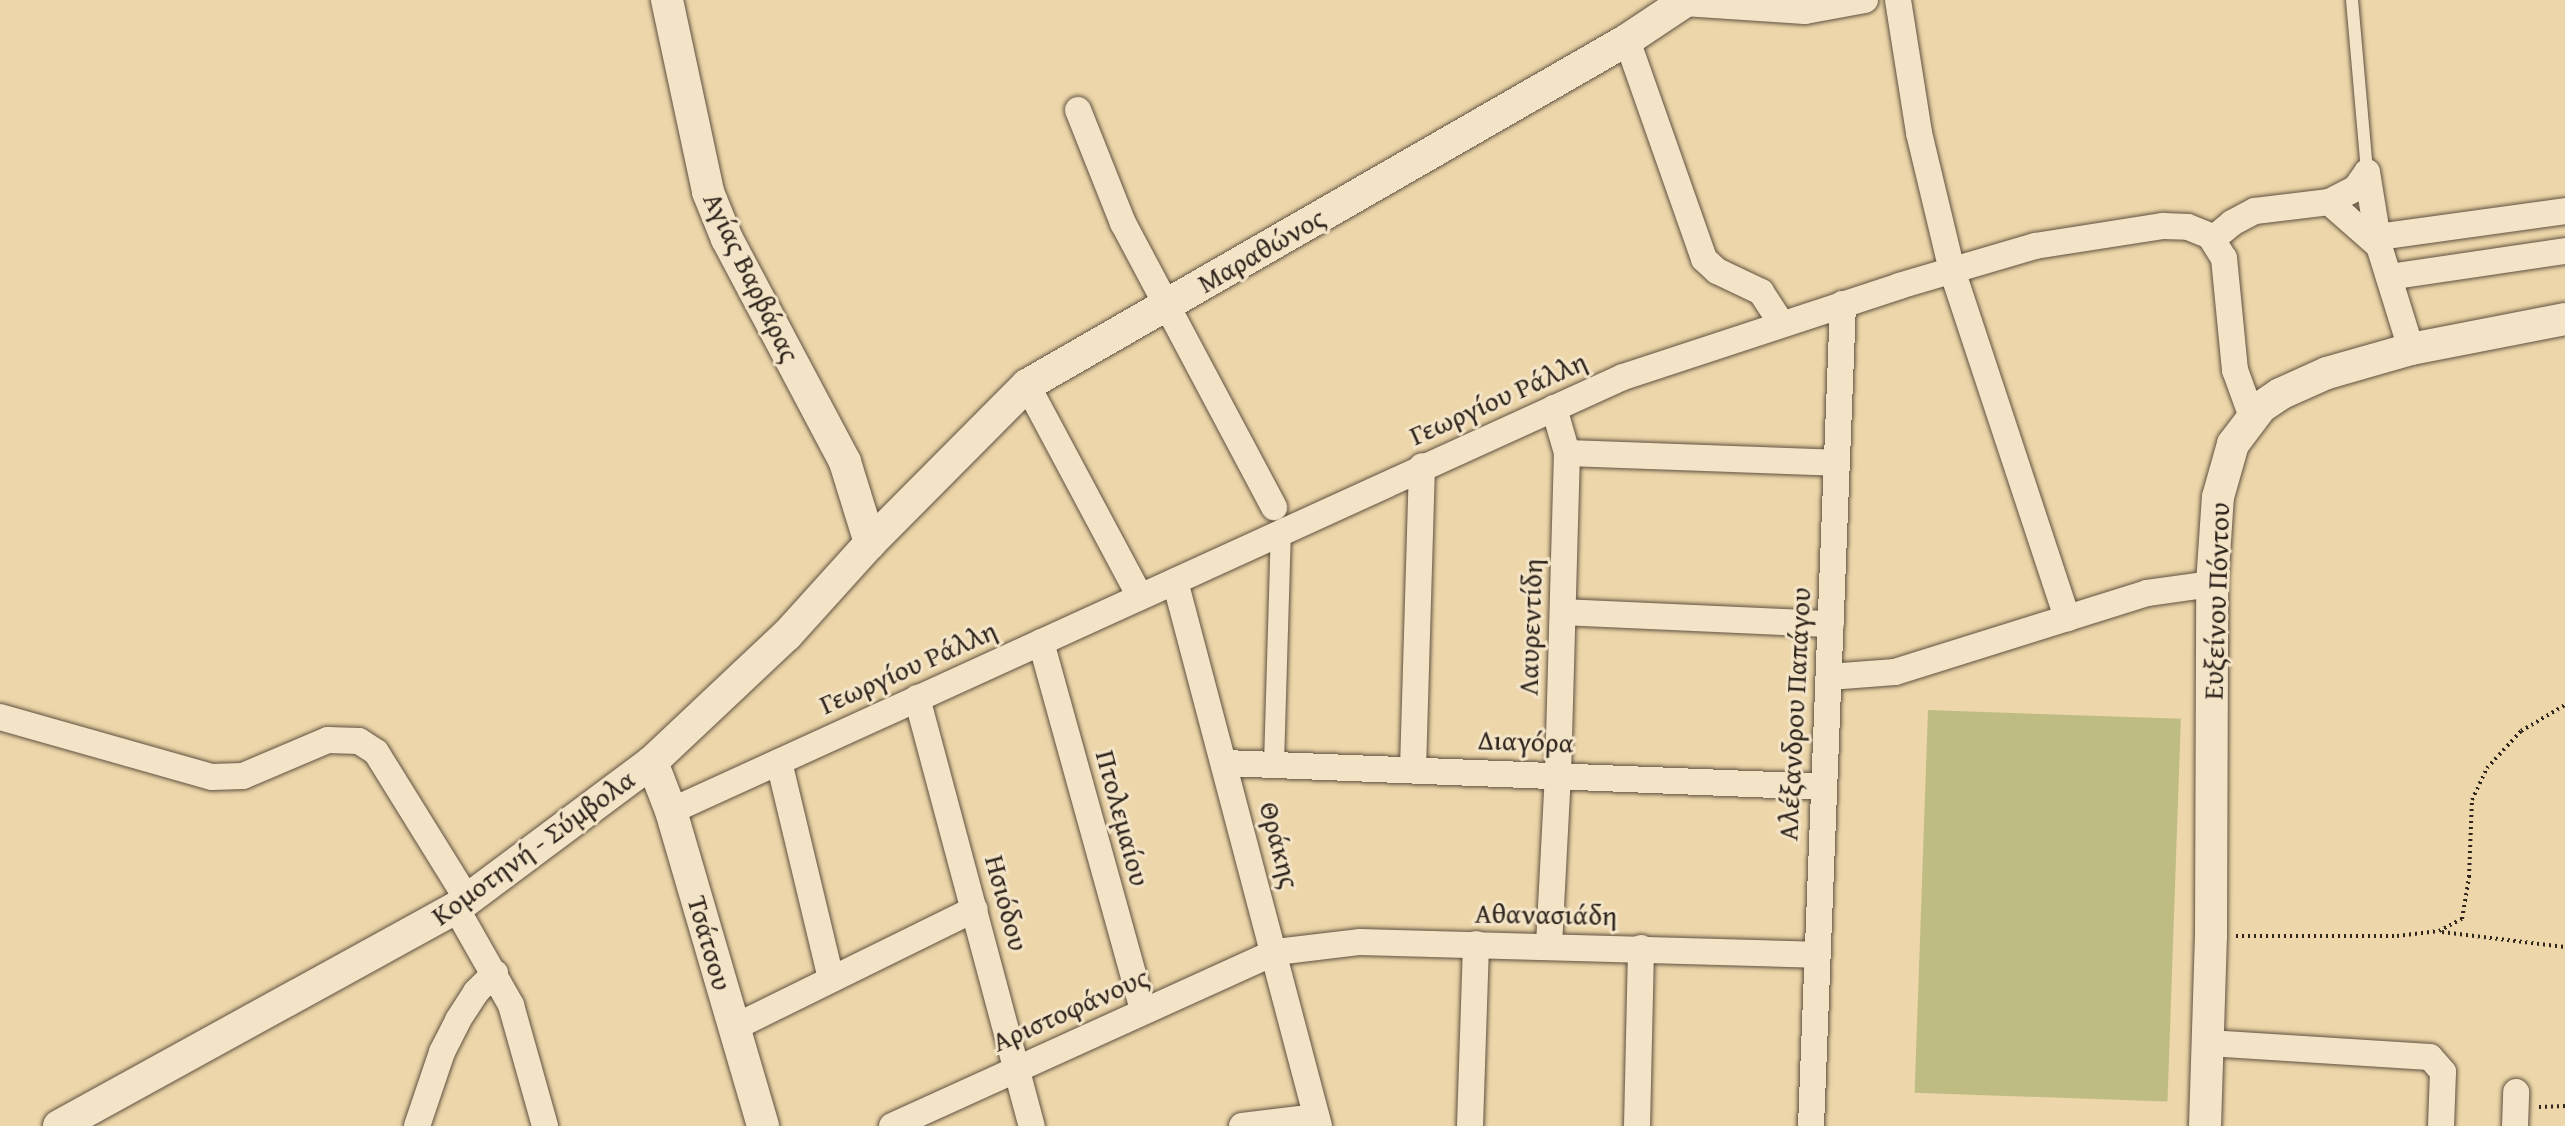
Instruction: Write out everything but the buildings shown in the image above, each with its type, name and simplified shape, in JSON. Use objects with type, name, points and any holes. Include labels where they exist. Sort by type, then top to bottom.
[{"type":"street","name":"Αγίας Βαρβάρας","points":[[667,0],[708,192],[727,239],[845,462],[870,543]]},
{"type":"street","points":[[1685,2],[1805,11],[1865,0]]},
{"type":"street","points":[[1898,0],[1919,133],[1952,270],[2067,618]]},
{"type":"street","name":"Μαραθώνος","points":[[870,543],[1027,385],[1627,40],[1685,2]]},
{"type":"street","points":[[1627,40],[1704,259],[1717,271],[1761,292],[1782,324]]},
{"type":"street","points":[[1078,110],[1123,223],[1277,519],[1274,764]]},
{"type":"street","points":[[2252,417],[2235,370],[2226,264],[2213,239],[2232,223],[2255,211],[2329,202],[2356,188],[2367,172]]},
{"type":"street","points":[[2367,172],[2379,242],[2411,349]]},
{"type":"street","points":[[2329,202],[2379,242],[2565,211]]},
{"type":"street","name":"Γεωργίου Ράλλη","points":[[671,811],[1175,581],[1277,519],[1422,466],[1623,377],[1843,304],[2035,246],[2128,229],[2181,226],[2213,239]]},
{"type":"street","points":[[2389,277],[2565,251]]},
{"type":"street","name":"Αλέξανδρου Παπάγου","points":[[1811,1126],[1815,955],[1843,304]]},
{"type":"street","name":"Ευξείνου Πόντου","points":[[2205,1126],[2211,937],[2212,584],[2221,479],[2233,444],[2252,417],[2280,394],[2310,380],[2411,349],[2565,319]]},
{"type":"street","points":[[1027,385],[1140,597]]},
{"type":"street","name":"Λαυρεντίδη","points":[[1549,945],[1558,774],[1567,453],[1554,408]]},
{"type":"street","points":[[1567,453],[1836,463]]},
{"type":"street","points":[[1413,769],[1422,466]]},
{"type":"street","name":"Κομοτηνή - Σύμβολα","points":[[59,1126],[462,904],[652,762],[787,635],[870,543]]},
{"type":"street","name":"Θράκης","points":[[1175,581],[1276,952],[1318,1122]]},
{"type":"street","points":[[1829,677],[1895,672],[2155,591],[2212,584]]},
{"type":"street","points":[[1563,612],[1831,624]]},
{"type":"street","name":"Πτολεμαίου","points":[[1041,642],[1143,1011]]},
{"type":"street","name":"Ησιόδου","points":[[917,698],[1032,1126]]},
{"type":"street","points":[[0,717],[212,777],[243,776],[328,740],[359,741],[376,752],[462,904],[511,1005],[545,1126]]},
{"type":"street","name":"Τσάτσου","points":[[652,762],[671,811],[763,1126]]},
{"type":"street","points":[[779,762],[831,979]]},
{"type":"street","name":"Διαγόρα","points":[[1225,763],[1824,787]]},
{"type":"street","points":[[735,1027],[975,909]]},
{"type":"street","name":"Αθανασιάδη","points":[[1276,952],[1360,942],[1815,955]]},
{"type":"street","points":[[1470,1126],[1476,944]]},
{"type":"street","points":[[1637,1126],[1641,948]]},
{"type":"street","name":"Αριστοφάνους","points":[[892,1126],[1276,952]]},
{"type":"street","points":[[417,1126],[442,1052],[458,1020],[476,992],[495,973]]},
{"type":"street","points":[[2208,1043],[2430,1057],[2443,1072],[2441,1126]]},
{"type":"street","points":[[2515,1126],[2516,1092]]},
{"type":"street","points":[[1242,1126],[1318,1122]]},
{"type":"lane","points":[[2352,0],[2367,172]]},
{"type":"path","points":[[2439,931],[2462,919],[2469,877],[2472,800],[2487,768],[2521,731],[2565,705]]},
{"type":"path","points":[[2211,937],[2397,936],[2439,931],[2565,947]]},
{"type":"shaded area","points":[[1928,710],[2181,719],[2167,1102],[1915,1093]]}]
